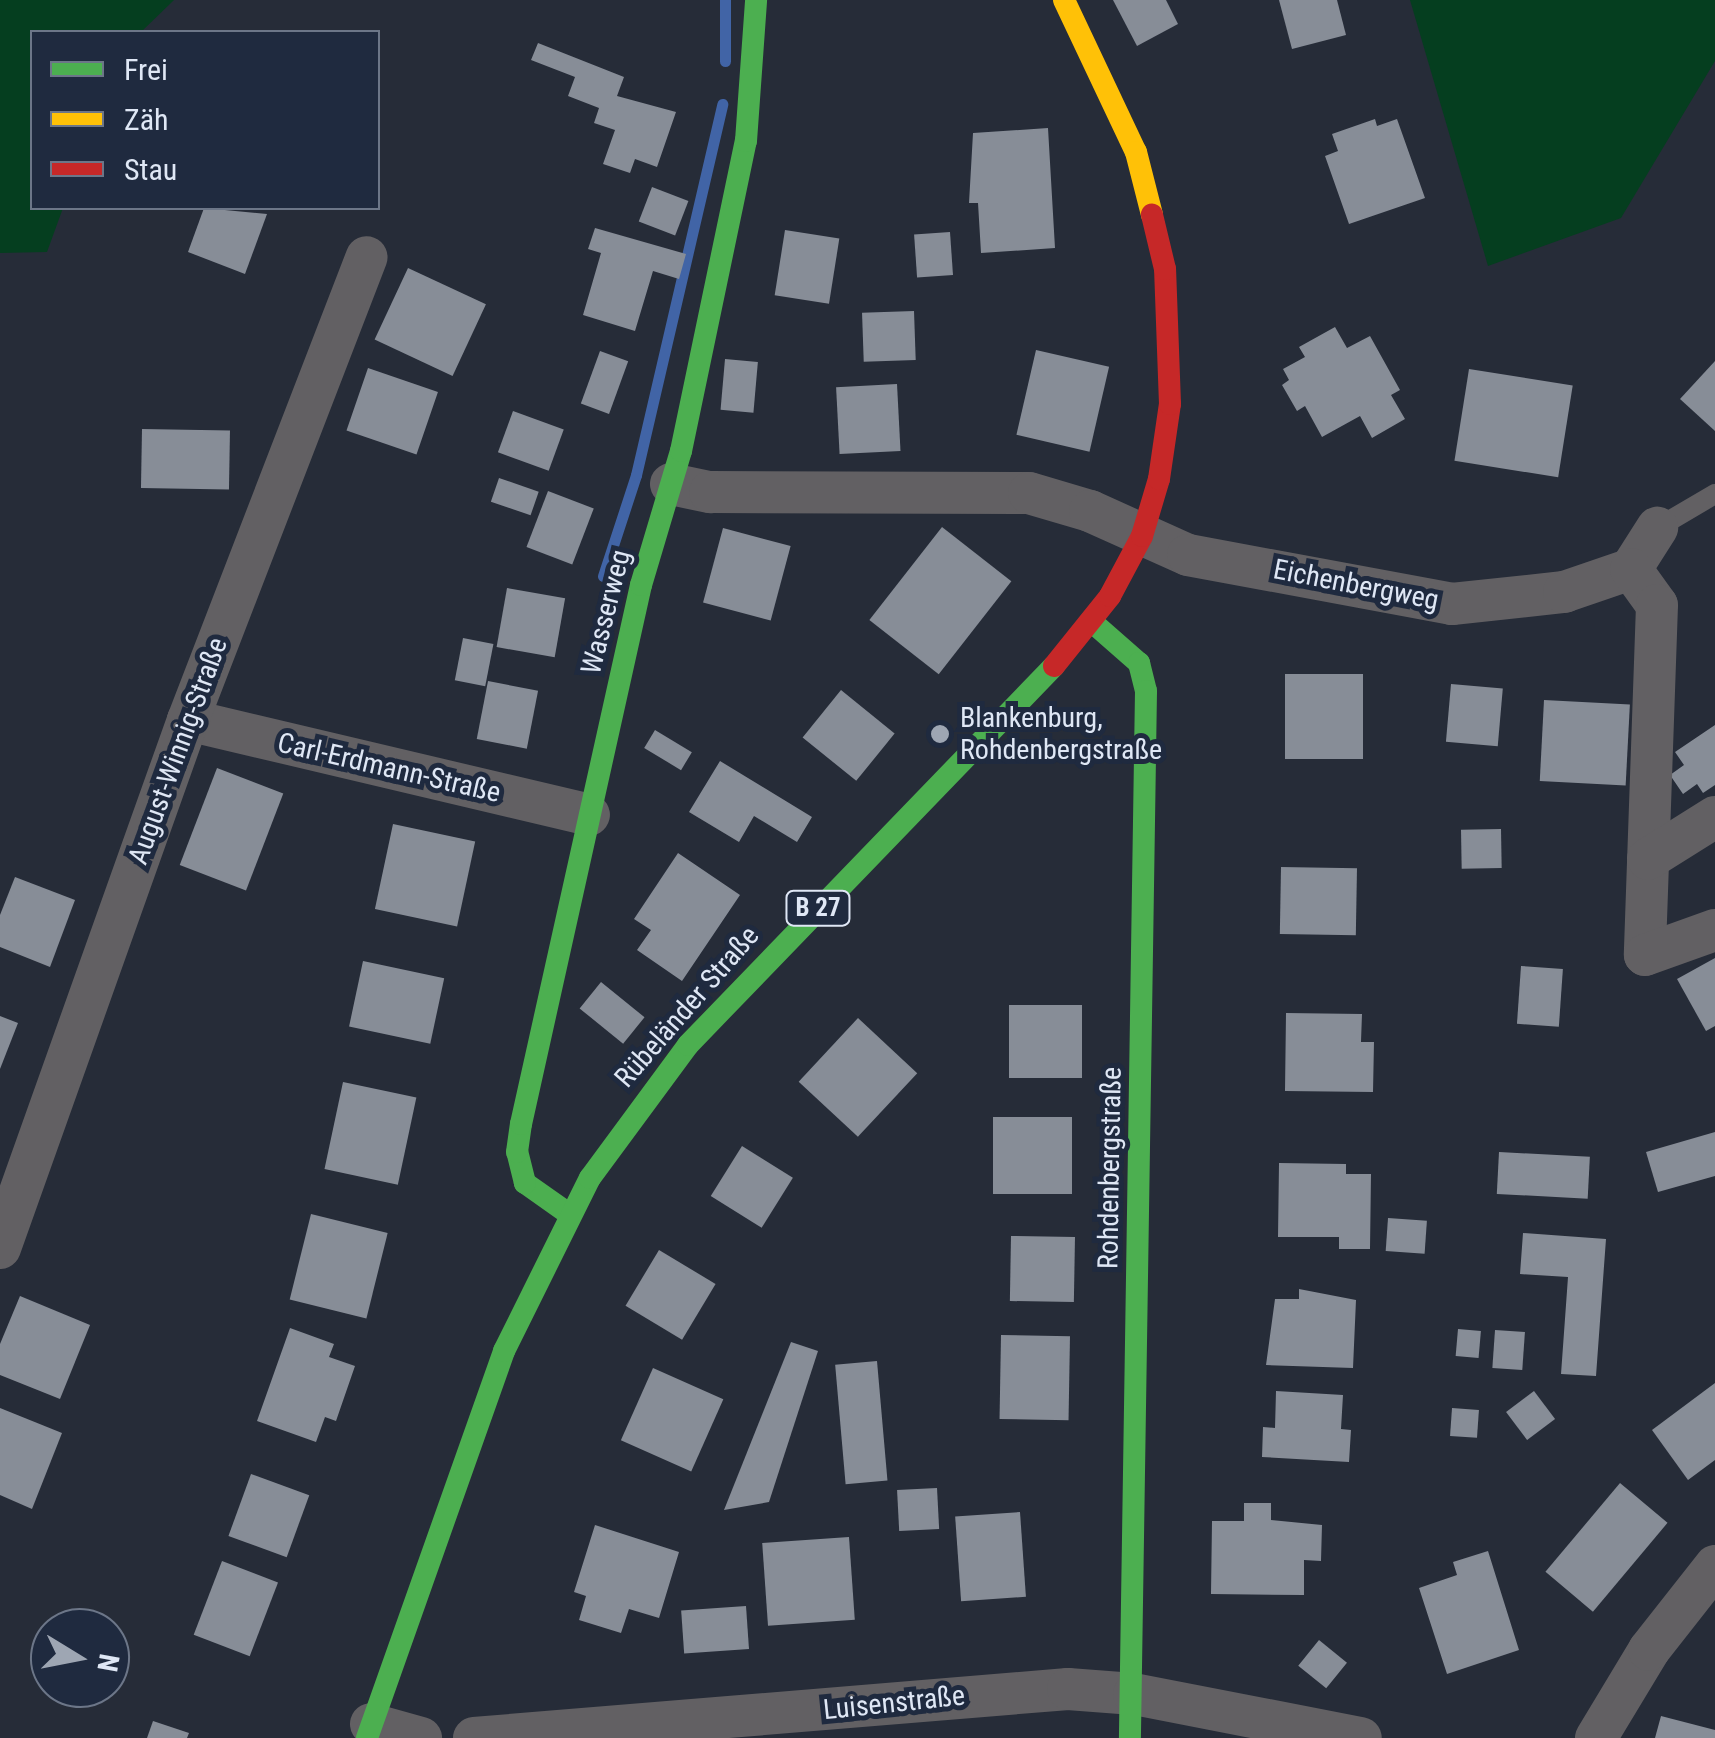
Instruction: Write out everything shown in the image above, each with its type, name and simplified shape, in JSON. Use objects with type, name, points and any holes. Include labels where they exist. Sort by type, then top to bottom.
[{"type":"street","name":"Wasserweg","points":[[569,1214],[525,1183],[517,1152],[640,585],[671,484],[746,141],[756,0]]},
{"type":"street","name":"Rübeländer Straße","points":[[369,1731],[504,1350],[569,1214],[622,1128],[688,1045],[992,734],[1091,622],[1142,536],[1159,479],[1170,404],[1165,270],[1136,152],[1064,0]]},
{"type":"street","name":"August-Winnig-Straße","points":[[0,1248],[188,720],[366,257]]},
{"type":"street","name":"Eichenbergweg","points":[[671,484],[710,492],[1029,493],[1090,511],[1188,555],[1452,604],[1564,592],[1631,569]]},
{"type":"street","points":[[1657,528],[1631,569],[1656,605],[1646,955],[1715,930]]},
{"type":"street","name":"Rohdenbergstraße","points":[[1091,622],[1139,663],[1146,691],[1134,1694],[1130,1738]]},
{"type":"street","name":"Carl-Erdmann-Straße","points":[[188,720],[589,815]]},
{"type":"street","points":[[1648,859],[1715,817]]},
{"type":"street","points":[[1596,1738],[1649,1650],[1715,1566]]},
{"type":"street","name":"Luisenstraße","points":[[474,1738],[1009,1692],[1134,1694],[1361,1738]]},
{"type":"street","points":[[369,1731],[421,1738]]},
{"type":"lane","points":[[1657,528],[1715,494]]},
{"type":"green space","points":[[0,0],[174,0],[143,30],[30,30],[30,210],[62,210],[47,252],[0,253]]},
{"type":"green space","points":[[1410,0],[1715,0],[1715,61],[1621,218],[1488,266]]},
{"type":"building","points":[[1113,0],[1166,0],[1178,24],[1137,46]]},
{"type":"building","points":[[1279,0],[1337,0],[1346,35],[1292,49]]},
{"type":"building","points":[[538,43],[624,77],[617,96],[676,112],[657,167],[635,159],[630,173],[603,164],[615,130],[594,123],[599,108],[568,96],[575,77],[531,60]]},
{"type":"building","points":[[1375,119],[1377,126],[1397,119],[1425,198],[1349,224],[1325,156],[1338,151],[1332,134]]},
{"type":"building","points":[[1048,128],[1055,248],[981,253],[978,203],[969,203],[973,133]]},
{"type":"building","points":[[652,187],[688,201],[675,236],[639,222]]},
{"type":"building","points":[[203,210],[267,214],[245,274],[188,252]]},
{"type":"building","points":[[595,228],[686,254],[679,279],[653,271],[635,331],[583,315],[601,253],[588,249]]},
{"type":"building","points":[[785,230],[839,239],[829,304],[775,295]]},
{"type":"building","points":[[950,232],[953,275],[917,277],[914,235]]},
{"type":"building","points":[[408,268],[486,304],[453,376],[375,340]]},
{"type":"building","points":[[914,311],[916,360],[864,362],[862,313]]},
{"type":"building","points":[[1335,327],[1347,348],[1370,336],[1400,390],[1391,395],[1405,419],[1372,438],[1360,416],[1322,437],[1305,406],[1297,411],[1282,385],[1289,380],[1283,369],[1305,357],[1299,347]]},
{"type":"building","points":[[1036,350],[1109,367],[1090,452],[1016,435]]},
{"type":"building","points":[[600,351],[628,361],[609,414],[581,404]]},
{"type":"building","points":[[725,359],[758,362],[753,413],[721,410]]},
{"type":"building","points":[[1715,361],[1715,431],[1680,399]]},
{"type":"building","points":[[368,368],[438,392],[416,454],[347,430]]},
{"type":"building","points":[[1469,369],[1573,385],[1558,477],[1454,461]]},
{"type":"building","points":[[897,384],[901,451],[840,454],[836,387]]},
{"type":"building","points":[[513,411],[564,429],[549,471],[498,452]]},
{"type":"building","points":[[142,429],[230,431],[229,490],[141,488]]},
{"type":"building","points":[[499,478],[539,492],[531,515],[491,502]]},
{"type":"building","points":[[548,491],[594,509],[572,565],[526,547]]},
{"type":"building","points":[[942,527],[1011,581],[939,674],[869,620]]},
{"type":"building","points":[[723,528],[791,546],[771,620],[703,602]]},
{"type":"building","points":[[507,588],[565,598],[555,657],[497,647]]},
{"type":"building","points":[[463,638],[493,644],[485,686],[455,680]]},
{"type":"building","points":[[1285,674],[1363,674],[1363,759],[1285,759]]},
{"type":"building","points":[[488,681],[538,691],[527,749],[477,739]]},
{"type":"building","points":[[1451,684],[1503,689],[1498,746],[1446,742]]},
{"type":"building","points":[[841,690],[895,733],[856,781],[803,737]]},
{"type":"building","points":[[1544,700],[1630,705],[1626,785],[1540,781]]},
{"type":"building","points":[[1715,725],[1715,785],[1703,793],[1697,784],[1683,794],[1670,775],[1684,765],[1675,752]]},
{"type":"building","points":[[655,730],[692,752],[681,770],[644,748]]},
{"type":"building","points":[[720,761],[812,817],[797,842],[754,816],[739,842],[689,812]]},
{"type":"building","points":[[217,768],[283,793],[246,891],[180,865]]},
{"type":"building","points":[[393,824],[475,841],[457,927],[375,909]]},
{"type":"building","points":[[1501,829],[1502,868],[1462,869],[1461,830]]},
{"type":"building","points":[[678,853],[740,895],[682,981],[637,950],[651,930],[634,919]]},
{"type":"building","points":[[1281,867],[1357,868],[1356,935],[1280,934]]},
{"type":"building","points":[[15,877],[75,900],[50,967],[0,947],[0,915]]},
{"type":"building","points":[[1715,958],[1715,1026],[1706,1031],[1677,979]]},
{"type":"building","points":[[363,961],[444,978],[430,1044],[349,1027]]},
{"type":"building","points":[[1521,966],[1563,969],[1559,1027],[1517,1024]]},
{"type":"building","points":[[601,982],[645,1017],[623,1044],[580,1008]]},
{"type":"building","points":[[1009,1005],[1082,1005],[1082,1078],[1009,1078]]},
{"type":"building","points":[[1286,1013],[1362,1014],[1361,1042],[1374,1042],[1373,1092],[1285,1091]]},
{"type":"building","points":[[0,1016],[18,1023],[0,1069]]},
{"type":"building","points":[[858,1018],[917,1073],[858,1137],[799,1082]]},
{"type":"building","points":[[343,1082],[416,1098],[398,1185],[324,1169]]},
{"type":"building","points":[[993,1117],[1072,1117],[1072,1194],[993,1194]]},
{"type":"building","points":[[1715,1132],[1715,1176],[1658,1192],[1646,1152]]},
{"type":"building","points":[[742,1146],[793,1178],[762,1228],[711,1196]]},
{"type":"building","points":[[1499,1152],[1590,1157],[1588,1199],[1497,1194]]},
{"type":"building","points":[[1279,1163],[1346,1164],[1346,1174],[1371,1174],[1370,1249],[1339,1249],[1339,1237],[1278,1237]]},
{"type":"building","points":[[311,1214],[388,1233],[366,1318],[290,1299]]},
{"type":"building","points":[[1388,1218],[1427,1221],[1425,1254],[1386,1251]]},
{"type":"building","points":[[1523,1233],[1606,1239],[1596,1376],[1561,1374],[1568,1277],[1520,1274]]},
{"type":"building","points":[[1011,1236],[1075,1237],[1074,1302],[1010,1301]]},
{"type":"building","points":[[659,1250],[716,1284],[682,1340],[626,1306]]},
{"type":"building","points":[[1299,1289],[1356,1300],[1353,1368],[1266,1365],[1275,1299],[1299,1299]]},
{"type":"building","points":[[20,1296],[90,1325],[60,1399],[0,1375],[0,1344]]},
{"type":"building","points":[[290,1328],[334,1344],[329,1357],[355,1366],[336,1421],[325,1417],[316,1442],[257,1421]]},
{"type":"building","points":[[1458,1329],[1481,1331],[1479,1358],[1456,1356]]},
{"type":"building","points":[[1495,1330],[1525,1332],[1522,1370],[1492,1368]]},
{"type":"building","points":[[1001,1335],[1070,1336],[1069,1420],[1000,1419]]},
{"type":"building","points":[[791,1342],[818,1351],[769,1502],[724,1510]]},
{"type":"building","points":[[877,1361],[887,1481],[846,1484],[835,1365]]},
{"type":"building","points":[[653,1368],[723,1399],[691,1471],[621,1440]]},
{"type":"building","points":[[1715,1383],[1715,1460],[1688,1480],[1652,1430]]},
{"type":"building","points":[[1276,1391],[1343,1395],[1341,1429],[1351,1430],[1349,1462],[1262,1457],[1263,1427],[1275,1428]]},
{"type":"building","points":[[1534,1391],[1555,1419],[1527,1440],[1506,1412]]},
{"type":"building","points":[[0,1408],[62,1433],[32,1509],[0,1495]]},
{"type":"building","points":[[1452,1408],[1479,1410],[1477,1438],[1450,1436]]},
{"type":"building","points":[[251,1474],[309,1495],[287,1557],[228,1536]]},
{"type":"building","points":[[1620,1483],[1667,1523],[1593,1612],[1545,1572]]},
{"type":"building","points":[[937,1488],[939,1529],[899,1531],[897,1490]]},
{"type":"building","points":[[1244,1503],[1271,1503],[1271,1520],[1322,1525],[1321,1561],[1304,1560],[1304,1595],[1211,1594],[1212,1521],[1244,1521]]},
{"type":"building","points":[[1020,1512],[1026,1597],[961,1601],[955,1517]]},
{"type":"building","points":[[595,1525],[679,1552],[659,1618],[629,1609],[621,1633],[579,1620],[586,1596],[574,1592]]},
{"type":"building","points":[[849,1537],[855,1620],[768,1626],[762,1543]]},
{"type":"building","points":[[1488,1551],[1519,1650],[1447,1674],[1419,1588],[1457,1575],[1453,1562]]},
{"type":"building","points":[[222,1561],[278,1583],[250,1656],[194,1635]]},
{"type":"building","points":[[746,1606],[749,1649],[684,1653],[681,1611]]},
{"type":"building","points":[[1319,1640],[1347,1663],[1326,1688],[1298,1666]]},
{"type":"building","points":[[1661,1716],[1715,1730],[1715,1738],[1655,1738]]},
{"type":"building","points":[[153,1721],[189,1733],[187,1738],[147,1738]]},
{"type":"waterway","points":[[725,0],[725,61]]},
{"type":"waterway","points":[[603,576],[636,475],[722,104]]},
{"type":"traffic: fast","points":[[569,1214],[525,1183],[517,1152],[521,1124],[641,585],[681,451],[746,141],[756,0]]},
{"type":"traffic: fast","points":[[1091,621],[1139,663],[1146,691],[1130,1738]]},
{"type":"traffic: fast","points":[[367,1738],[504,1351],[590,1178],[688,1045],[1054,666]]},
{"type":"traffic: slow","points":[[1064,0],[1136,152],[1152,215]]},
{"type":"traffic: jam","points":[[1054,666],[1110,596],[1142,536],[1159,479],[1170,404],[1165,269],[1152,215]]},
{"type":"place","name":"Blankenburg, Rohdenbergstraße","points":[[940,734]]}]
